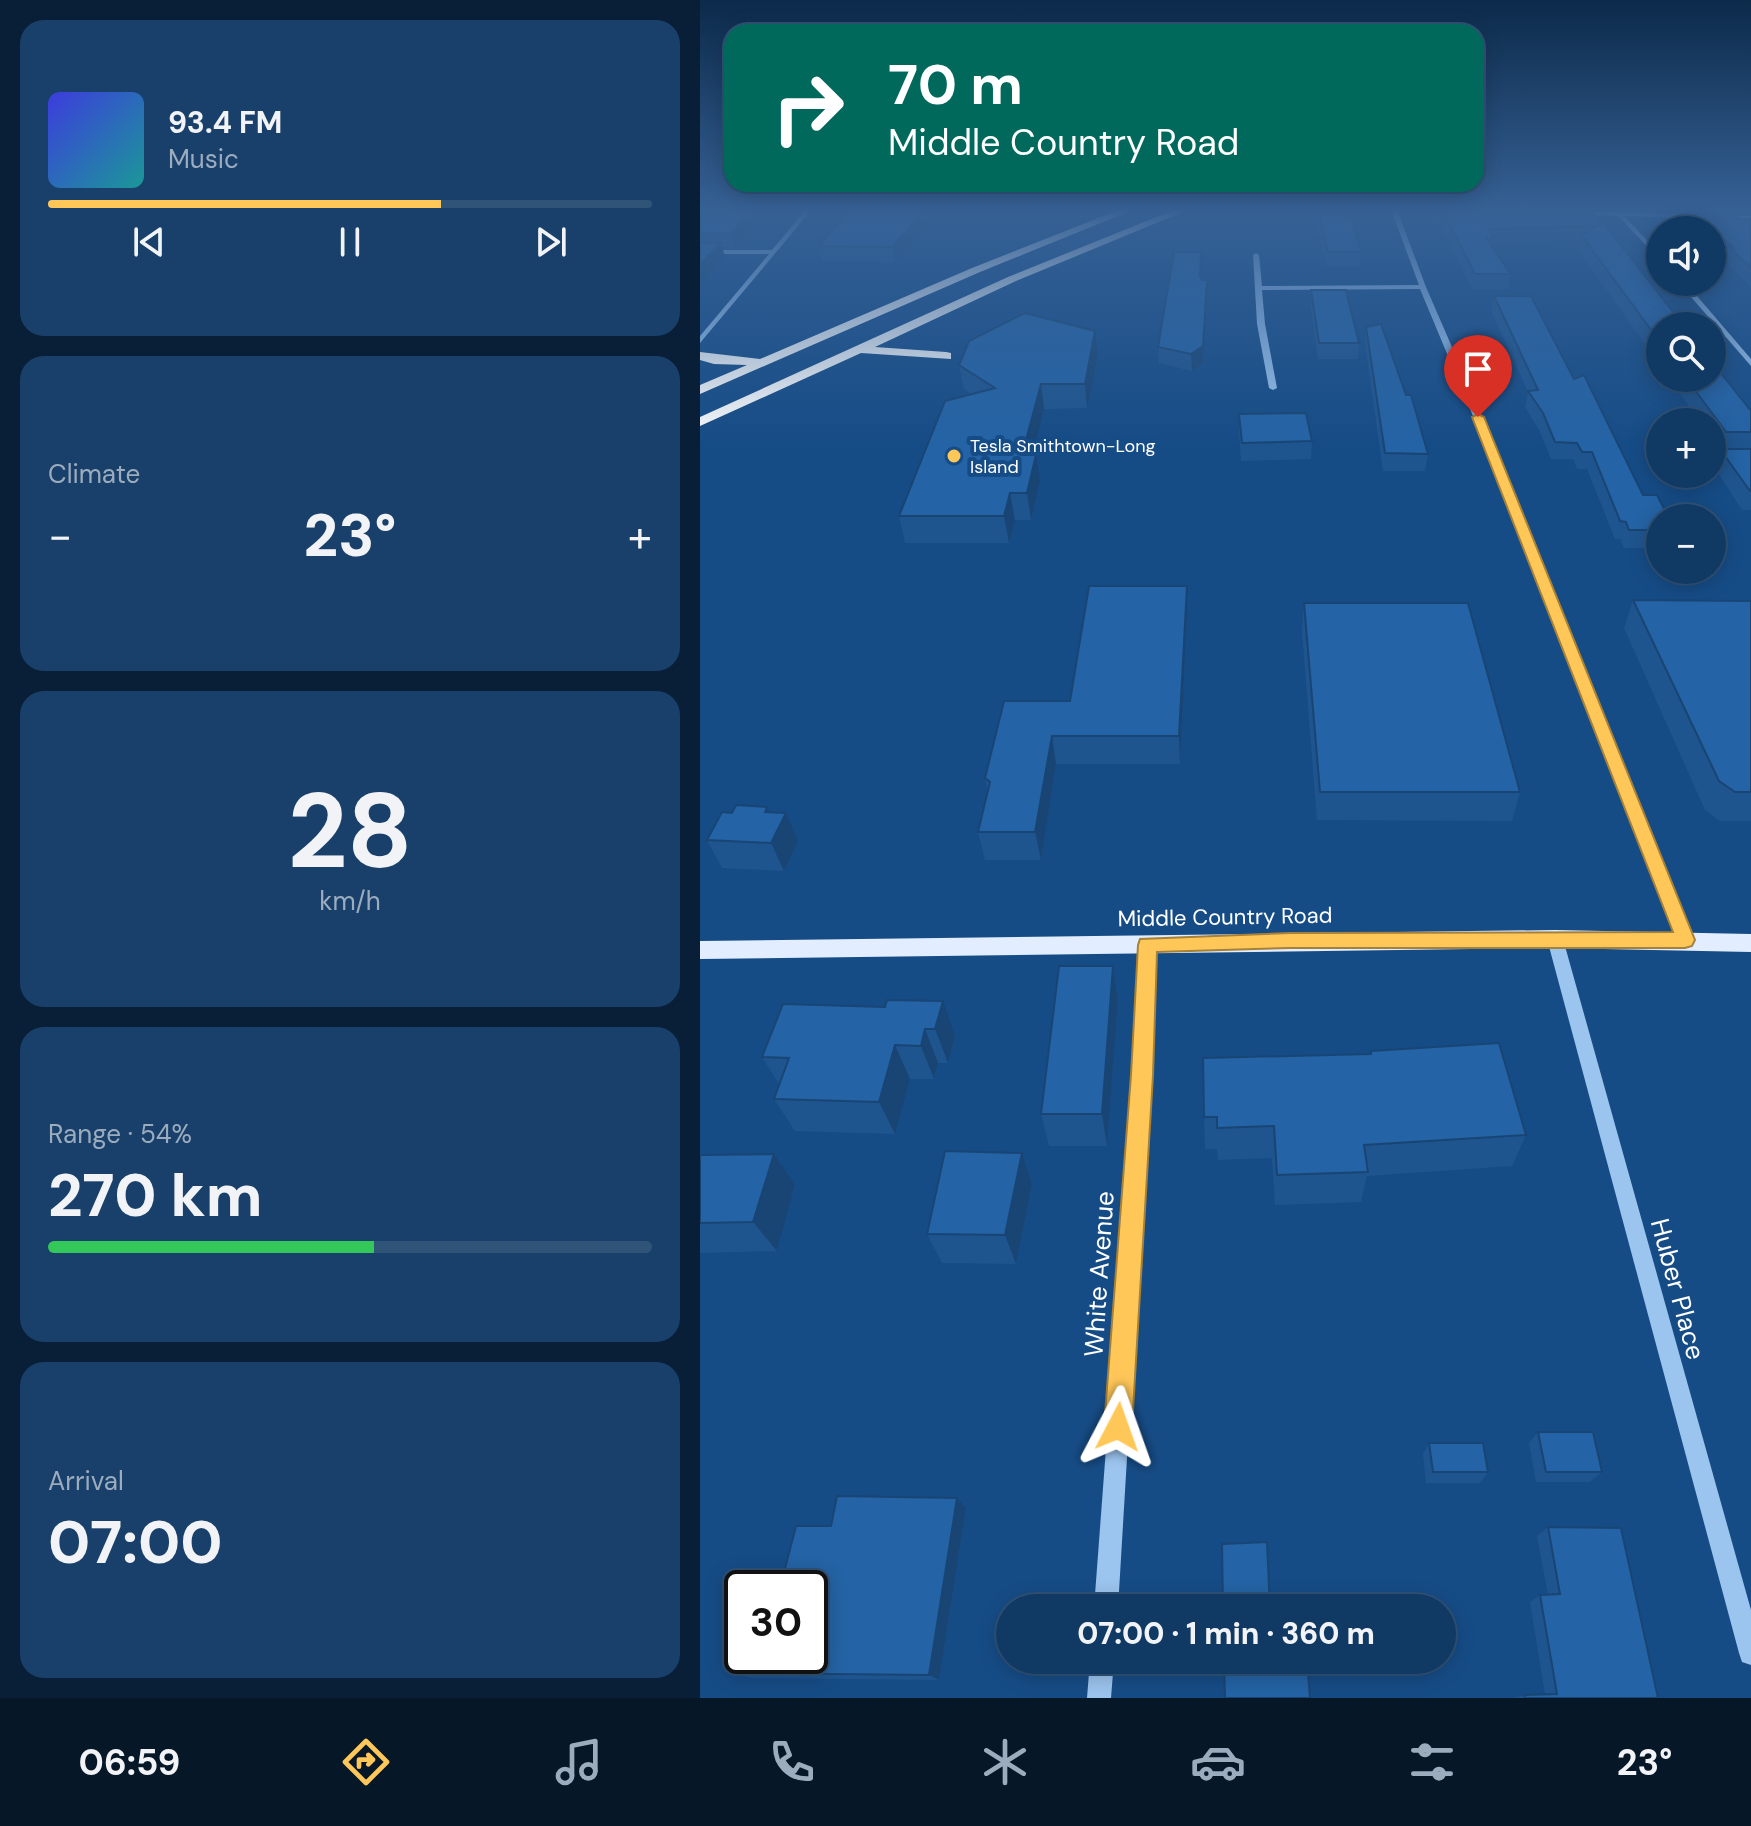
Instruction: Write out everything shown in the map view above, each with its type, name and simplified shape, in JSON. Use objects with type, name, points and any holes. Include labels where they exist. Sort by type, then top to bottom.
[{"type":"highway","points":[[700,390],[938,286]]},
{"type":"highway","points":[[700,422],[998,286]]},
{"type":"highway","points":[[858,350],[946,356],[922,339],[910,325]]},
{"type":"highway","points":[[700,356],[714,360],[765,361]]},
{"type":"main road","name":"Middle Country Road","points":[[700,950],[1555,939],[1751,943]]},
{"type":"street","points":[[700,341],[745,286]]},
{"type":"street","points":[[1273,388],[1257,288],[1423,287],[1511,495],[1685,940]]},
{"type":"street","points":[[1693,296],[1751,364]]},
{"type":"street","name":"Huber Place","points":[[1555,939],[1751,1653]]},
{"type":"street","name":"White Avenue","points":[[1107,1594],[1142,1075],[1147,945]]},
{"type":"street","points":[[1099,1698],[1101,1674]]},
{"type":"building","points":[[1168,286],[1207,286],[1203,346],[1191,354],[1158,347]]},
{"type":"building","points":[[1619,286],[1646,286],[1646,296],[1661,296],[1673,312],[1646,312],[1646,323]]},
{"type":"building","points":[[1311,290],[1346,290],[1359,343],[1319,343]]},
{"type":"building","points":[[1494,296],[1531,296],[1574,379],[1584,375],[1643,495],[1657,495],[1662,504],[1646,504],[1646,530],[1629,530],[1626,522],[1620,521],[1592,452],[1582,452],[1577,443],[1555,442],[1543,413],[1528,391],[1538,390]]},
{"type":"building","points":[[1025,313],[1095,331],[1085,384],[1041,384],[1022,455],[1036,455],[1027,493],[1010,493],[1004,516],[899,516],[945,401],[995,388],[959,365],[969,341]]},
{"type":"building","points":[[1381,324],[1406,395],[1411,395],[1428,454],[1385,453],[1366,327]]},
{"type":"building","points":[[1726,380],[1751,411],[1751,432],[1726,432],[1726,408],[1708,408],[1696,392],[1726,392]]},
{"type":"building","points":[[1306,413],[1312,441],[1242,443],[1239,414]]},
{"type":"building","points":[[1726,449],[1751,449],[1750,491],[1726,457]]},
{"type":"building","points":[[1089,586],[1187,586],[1179,736],[1052,736],[1035,832],[978,832],[990,782],[985,778],[1004,701],[1070,701]]},
{"type":"building","points":[[1633,600],[1751,601],[1751,792],[1735,792],[1719,781]]},
{"type":"building","points":[[1304,603],[1468,603],[1520,792],[1320,792]]},
{"type":"building","points":[[736,805],[767,807],[765,812],[786,813],[771,843],[707,840],[722,812],[732,813]]},
{"type":"building","points":[[1059,966],[1113,966],[1102,1114],[1041,1114]]},
{"type":"building","points":[[887,1000],[943,1001],[935,1029],[925,1029],[921,1046],[895,1045],[879,1102],[774,1099],[789,1058],[762,1057],[783,1004],[885,1007]]},
{"type":"building","points":[[1499,1043],[1526,1135],[1364,1145],[1368,1172],[1277,1175],[1274,1126],[1217,1128],[1217,1117],[1204,1117],[1203,1058],[1371,1054],[1371,1051]]},
{"type":"building","points":[[945,1151],[1022,1153],[1005,1235],[927,1234]]},
{"type":"building","points":[[774,1154],[753,1222],[700,1223],[700,1155]]},
{"type":"building","points":[[1538,1432],[1593,1432],[1602,1472],[1546,1472]]},
{"type":"building","points":[[1429,1443],[1483,1443],[1488,1472],[1433,1472]]},
{"type":"building","points":[[837,1496],[957,1498],[929,1675],[828,1674],[828,1570],[785,1570],[796,1526],[831,1526]]},
{"type":"building","points":[[1548,1527],[1621,1528],[1658,1698],[1525,1698],[1524,1695],[1557,1694],[1540,1595],[1560,1594]]},
{"type":"building","points":[[1267,1542],[1269,1594],[1223,1594],[1222,1544]]},
{"type":"building","points":[[1224,1674],[1308,1674],[1310,1698],[1225,1698]]},
{"type":"place","name":"Tesla Smithtown-Long Island","points":[[954,456]]},
{"type":"route","points":[[1118,1427],[1142,1075],[1147,945],[1290,941],[1685,940],[1478,417]]}]
